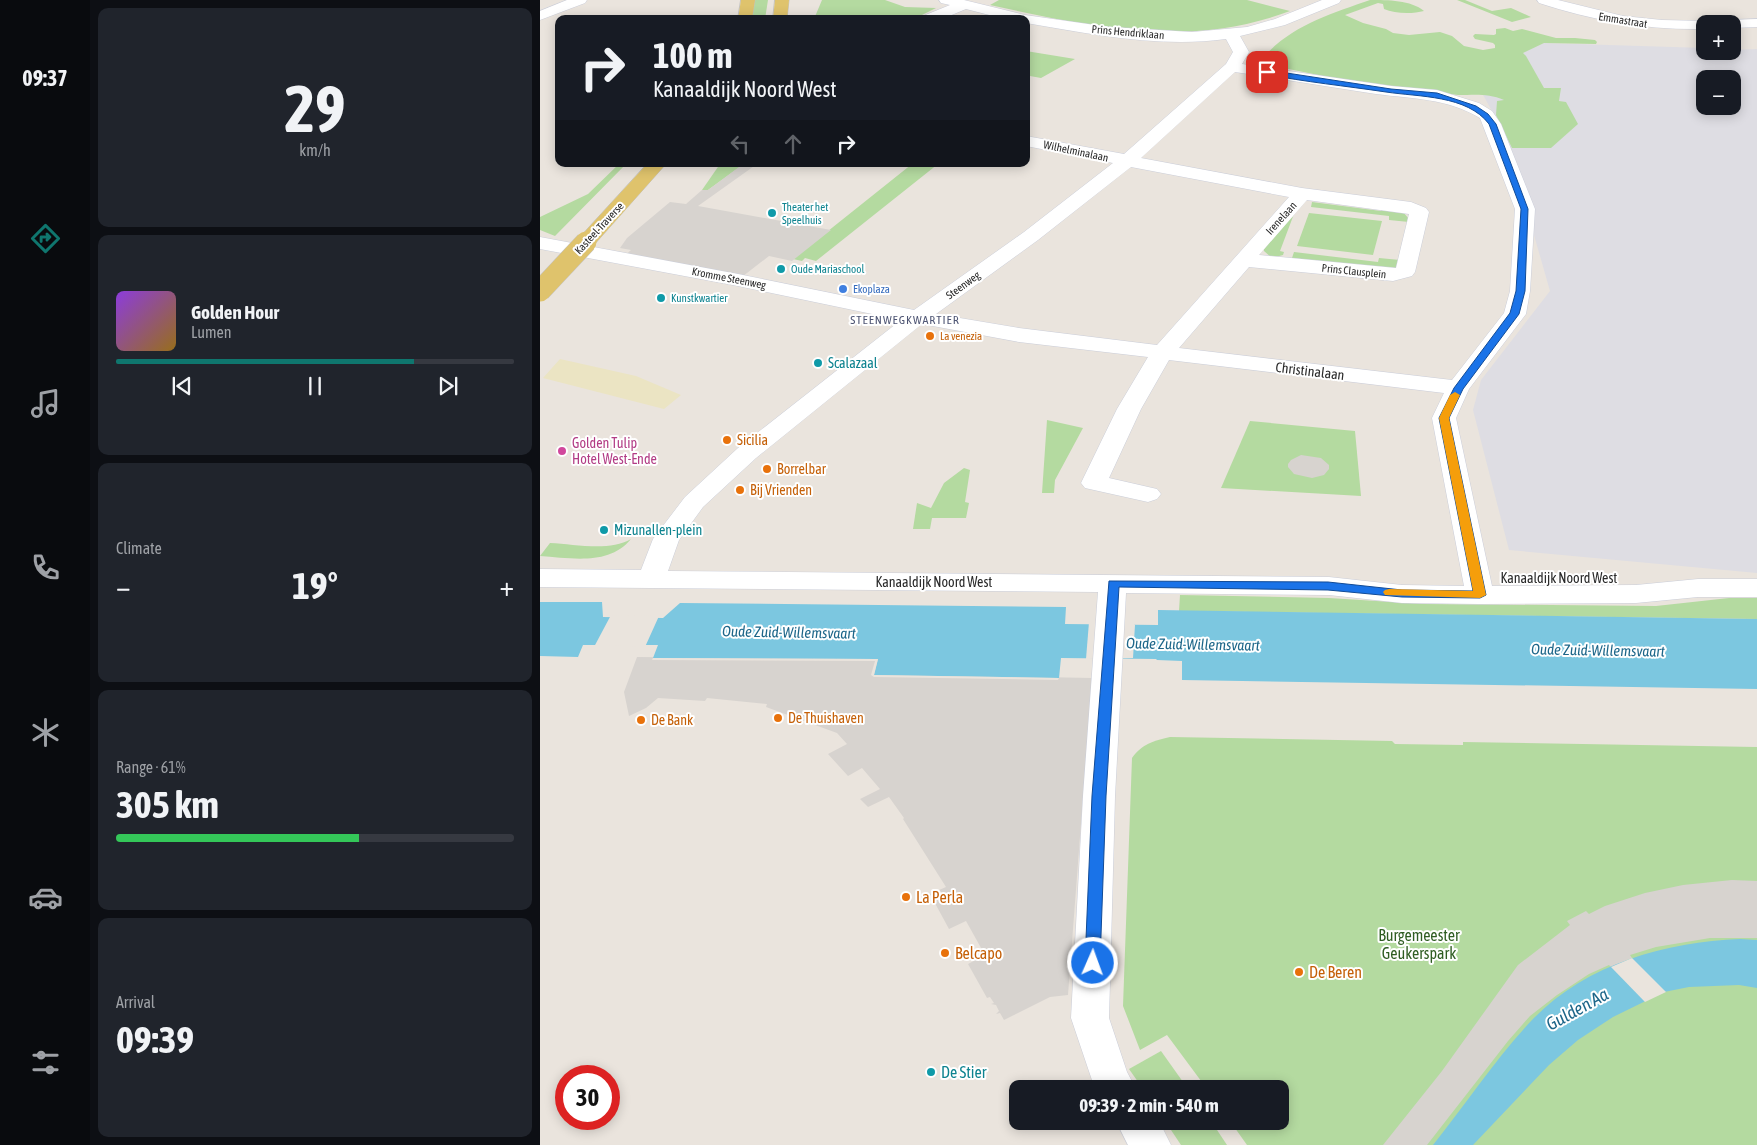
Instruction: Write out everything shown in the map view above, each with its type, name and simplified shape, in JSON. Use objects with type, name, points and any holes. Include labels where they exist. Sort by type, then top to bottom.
[{"type":"main road","points":[[746,15],[748,0]]},
{"type":"main road","points":[[780,15],[782,0]]},
{"type":"main road","name":"Kasteel-Traverse","points":[[540,291],[654,167]]},
{"type":"street","points":[[540,16],[580,0]]},
{"type":"street","name":"Prins Hendriklaan","points":[[946,0],[1008,15]]},
{"type":"street","name":"Prins Hendriklaan","points":[[1030,20],[1150,35],[1206,36],[1265,26],[1334,0]]},
{"type":"street","name":"Emmastraat","points":[[1544,0],[1584,13],[1618,21],[1661,25],[1696,25]]},
{"type":"street","points":[[938,15],[964,5]]},
{"type":"street","points":[[558,8],[576,15]]},
{"type":"street","points":[[1741,24],[1757,23]]},
{"type":"street","points":[[1230,33],[1241,52],[1232,67]]},
{"type":"street","points":[[1206,36],[1214,42],[1232,67],[1391,91],[1437,95],[1473,107],[1486,115],[1492,124],[1524,209],[1520,291],[1515,314],[1458,388],[1444,418],[1478,586]]},
{"type":"street","name":"Steenweg","points":[[651,579],[666,539],[694,502],[747,453],[918,318],[1031,236],[1126,162],[1232,67]]},
{"type":"street","name":"Wilhelminalaan","points":[[1030,142],[1126,162]]},
{"type":"street","name":"Irenelaan","points":[[1126,162],[1302,194]]},
{"type":"street","name":"Irenelaan","points":[[1162,353],[1302,194]]},
{"type":"street","name":"Prins Clausplein","points":[[1244,260],[1393,275],[1405,272],[1419,212],[1411,208],[1302,194]]},
{"type":"street","name":"Kromme Steenweg","points":[[540,243],[738,280],[918,318]]},
{"type":"street","name":"Christinalaan","points":[[918,318],[1019,335],[1458,388]]},
{"type":"street","points":[[1148,494],[1094,483],[1129,409],[1162,353]]},
{"type":"street","name":"Kanaaldijk Noord West","points":[[540,578],[1328,586],[1402,594],[1478,586],[1636,594],[1698,588],[1757,588]]},
{"type":"street","points":[[1111,1080],[1090,1018],[1107,659],[1113,583]]},
{"type":"street","points":[[1141,1130],[1150,1145]]},
{"type":"shaded area","points":[[1544,43],[1696,48],[1696,60],[1741,60],[1741,50],[1757,49],[1757,573],[1509,550],[1473,410],[1481,380],[1550,291],[1506,137],[1475,80],[1482,68]]},
{"type":"shaded area","points":[[739,167],[753,167],[698,206],[831,230],[792,261],[769,256],[738,280],[622,258],[631,250],[620,248],[627,238],[670,202],[686,204],[702,190],[708,190]]},
{"type":"shaded area","points":[[1301,455],[1321,458],[1329,465],[1329,469],[1324,475],[1312,478],[1294,474],[1288,467],[1288,464],[1291,460]]},
{"type":"shaded area","points":[[637,657],[878,659],[986,676],[1092,678],[1068,995],[1050,997],[1004,1020],[1000,1013],[996,1014],[999,1011],[996,1005],[991,1004],[994,1003],[990,997],[987,998],[968,964],[985,955],[966,921],[949,929],[930,894],[946,887],[889,797],[868,807],[860,799],[880,789],[862,768],[848,776],[828,754],[847,744],[837,733],[766,707],[767,704],[707,698],[705,701],[658,698],[646,708],[629,716],[624,692]]},
{"type":"shaded area","points":[[1732,880],[1757,881],[1757,938],[1710,938],[1656,947],[1630,955],[1632,958],[1589,974],[1530,1016],[1508,1041],[1427,1145],[1383,1145],[1442,1071],[1518,965],[1570,925],[1567,921],[1586,911],[1589,914],[1605,906],[1645,893],[1683,885]]},
{"type":"green space","points":[[754,0],[768,0],[766,15],[752,15]]},
{"type":"green space","points":[[822,0],[885,0],[905,7],[936,8],[922,15],[816,15]]},
{"type":"green space","points":[[999,0],[1247,0],[1290,11],[1252,23],[1215,29],[1177,32],[1140,31],[1065,21],[990,5]]},
{"type":"green space","points":[[1370,0],[1406,3],[1419,7],[1424,11],[1409,13],[1393,12],[1384,9],[1383,4],[1378,3],[1345,15],[1393,33],[1409,35],[1440,32],[1452,36],[1464,46],[1483,50],[1495,48],[1495,45],[1475,39],[1473,36],[1475,34],[1494,35],[1496,34],[1496,29],[1505,28],[1513,31],[1522,29],[1556,38],[1595,40],[1596,44],[1544,43],[1523,53],[1544,88],[1561,88],[1559,101],[1566,102],[1578,124],[1551,148],[1512,148],[1496,115],[1497,101],[1504,100],[1492,96],[1458,95],[1328,77],[1259,63],[1282,40],[1295,31],[1324,17]]},
{"type":"green space","points":[[1457,0],[1465,0],[1492,11],[1511,8],[1531,17],[1512,22]]},
{"type":"green space","points":[[1030,52],[1075,59],[1041,78],[1030,76]]},
{"type":"green space","points":[[616,167],[623,167],[555,236],[540,230],[540,217],[588,194]]},
{"type":"green space","points":[[718,167],[740,167],[708,190],[702,190]]},
{"type":"green space","points":[[908,167],[934,167],[816,261],[805,258],[802,261],[793,259]]},
{"type":"green space","points":[[1312,202],[1381,211],[1381,208],[1403,212],[1409,219],[1409,222],[1389,220],[1389,216],[1311,207]]},
{"type":"green space","points":[[1297,206],[1280,251],[1284,252],[1283,255],[1272,258],[1264,251],[1263,246]]},
{"type":"green space","points":[[1309,213],[1382,221],[1373,255],[1297,246]]},
{"type":"green space","points":[[1294,252],[1378,262],[1379,258],[1400,260],[1396,268],[1393,269],[1292,258]]},
{"type":"green space","points":[[1047,420],[1083,428],[1055,480],[1054,493],[1042,493]]},
{"type":"green space","points":[[1250,421],[1355,431],[1361,496],[1221,488]]},
{"type":"green space","points":[[964,468],[970,470],[965,502],[969,503],[966,518],[932,518],[930,529],[913,529],[917,503],[931,508],[944,483]]},
{"type":"green space","points":[[631,539],[622,548],[601,557],[577,559],[540,556],[550,543],[602,546],[622,543]]},
{"type":"green space","points":[[1180,595],[1329,598],[1424,604],[1656,606],[1729,598],[1757,598],[1757,619],[1179,611]]},
{"type":"green space","name":"Burgemeester Geukerspark","points":[[1170,737],[1392,741],[1395,744],[1463,745],[1463,742],[1757,747],[1757,1145],[1247,1145],[1236,1130],[1289,1130],[1289,1080],[1200,1080],[1167,1035],[1140,1050],[1123,1006],[1132,758],[1140,749],[1158,740]]},
{"type":"green space","points":[[1161,1051],[1182,1080],[1137,1080],[1129,1069]]},
{"type":"green space","points":[[1171,1130],[1217,1130],[1227,1145],[1181,1145]]},
{"type":"sand","points":[[560,359],[636,376],[681,395],[664,409],[543,378]]},
{"type":"water","name":"Oude Zuid-Willemsvaart","points":[[540,602],[602,602],[603,617],[663,618],[680,603],[1066,607],[1065,624],[1158,625],[1158,610],[1757,619],[1757,689],[1182,680],[1182,661],[1156,659],[1061,658],[1059,678],[874,675],[878,659],[653,658],[658,645],[583,645],[578,657],[540,656]]},
{"type":"water","name":"Gulden Aa","points":[[1740,939],[1757,940],[1757,988],[1739,985],[1689,987],[1664,992],[1613,1017],[1578,1040],[1549,1065],[1473,1145],[1433,1145],[1494,1065],[1532,1020],[1553,1001],[1577,984],[1628,960],[1655,951],[1683,945]]},
{"type":"pier","points":[[611,615],[659,616],[645,647],[606,645],[605,647],[594,647]]},
{"type":"pier","points":[[1089,622],[1133,623],[1135,625],[1133,658],[1086,659]]},
{"type":"pier","points":[[653,658],[878,659],[874,675],[1059,678],[1058,680],[874,677],[871,675],[875,661],[652,660]]},
{"type":"pier","points":[[1632,958],[1666,992],[1645,1002],[1611,967]]},
{"type":"slow traffic","points":[[1389,592],[1402,594],[1480,595],[1444,418],[1455,395]]},
{"type":"place","name":"Theater het Speelhuis","points":[[772,213]]},
{"type":"place","name":"Oude Mariaschool","points":[[781,269]]},
{"type":"place","name":"Ekoplaza","points":[[843,289]]},
{"type":"place","name":"Kunstkwartier","points":[[661,298]]},
{"type":"place","name":"La venezia","points":[[930,336]]},
{"type":"place","name":"Scalazaal","points":[[818,363]]},
{"type":"place","name":"Sicilia","points":[[727,440]]},
{"type":"place","name":"Golden Tulip Hotel West-Ende","points":[[562,451]]},
{"type":"place","name":"Borrelbar","points":[[767,469]]},
{"type":"place","name":"Bij Vrienden","points":[[740,490]]},
{"type":"place","name":"Mizunallen-plein","points":[[604,530]]},
{"type":"place","name":"De Thuishaven","points":[[778,718]]},
{"type":"place","name":"De Bank","points":[[641,720]]},
{"type":"place","name":"La Perla","points":[[906,897]]},
{"type":"place","name":"Belcapo","points":[[945,953]]},
{"type":"place","name":"De Beren","points":[[1299,972]]},
{"type":"place","name":"De Stier","points":[[931,1072]]},
{"type":"district","name":"STEENWEGKWARTIER","points":[[905,320]]},
{"type":"route","points":[[1093,963],[1099,796],[1113,583],[1328,586],[1402,594],[1480,595],[1444,418],[1458,388],[1515,314],[1520,291],[1524,209],[1492,124],[1486,115],[1473,107],[1437,95],[1391,91],[1267,72]]}]
